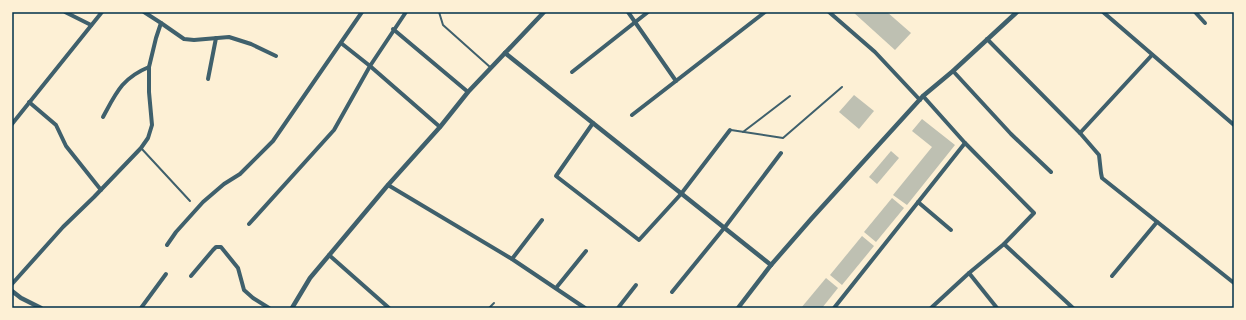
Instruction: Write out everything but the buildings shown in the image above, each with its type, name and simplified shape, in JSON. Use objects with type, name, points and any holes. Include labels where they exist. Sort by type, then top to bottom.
[{"type":"street","points":[[65,12],[91,25]]},
{"type":"street","points":[[12,124],[102,12]]},
{"type":"street","points":[[144,12],[184,39],[194,40],[224,37],[237,39],[276,56]]},
{"type":"street","points":[[167,245],[176,232],[203,202],[224,184],[240,174],[273,141],[362,12]]},
{"type":"street","points":[[249,224],[334,130],[370,66],[393,29],[406,12]]},
{"type":"street","points":[[292,308],[310,278],[329,254],[440,127],[468,92],[544,12]]},
{"type":"street","points":[[628,12],[676,81]]},
{"type":"street","points":[[572,72],[648,12]]},
{"type":"street","points":[[632,115],[765,12]]},
{"type":"street","points":[[829,12],[875,52],[1034,213],[1004,244],[969,272],[931,308]]},
{"type":"street","points":[[738,308],[771,265],[921,98],[1017,12]]},
{"type":"street","points":[[1103,12],[1234,125]]},
{"type":"street","points":[[1196,12],[1205,22]]},
{"type":"street","points":[[12,284],[63,226],[101,190],[141,148],[148,138],[152,125],[149,92],[149,67],[161,23]]},
{"type":"street","points":[[393,29],[468,92]]},
{"type":"street","points":[[208,79],[216,38]]},
{"type":"street","points":[[987,39],[1100,155],[1102,178],[1234,283]]},
{"type":"street","points":[[341,43],[370,66],[440,127]]},
{"type":"street","points":[[505,53],[771,265]]},
{"type":"street","points":[[1080,133],[1152,55]]},
{"type":"street","points":[[103,118],[124,82],[133,75],[149,67]]},
{"type":"street","points":[[952,71],[1011,134],[1051,172]]},
{"type":"street","points":[[29,102],[56,125],[66,146],[101,190]]},
{"type":"street","points":[[593,123],[556,176],[639,240],[681,194],[730,130]]},
{"type":"street","points":[[834,308],[965,143]]},
{"type":"street","points":[[672,292],[781,153]]},
{"type":"street","points":[[388,185],[512,259],[585,308]]},
{"type":"street","points":[[918,202],[951,230]]},
{"type":"street","points":[[512,259],[542,220]]},
{"type":"street","points":[[1112,276],[1157,222]]},
{"type":"street","points":[[1004,244],[1074,308]]},
{"type":"street","points":[[191,276],[216,247],[221,247],[238,268],[244,290],[253,298],[269,308]]},
{"type":"street","points":[[556,288],[586,251]]},
{"type":"street","points":[[329,254],[389,308]]},
{"type":"street","points":[[969,272],[997,308]]},
{"type":"street","points":[[140,308],[166,274]]},
{"type":"street","points":[[618,308],[636,285]]},
{"type":"street","points":[[12,291],[37,307]]},
{"type":"lane","points":[[439,12],[443,25],[491,67]]},
{"type":"lane","points":[[730,130],[783,138],[842,87]]},
{"type":"lane","points":[[743,132],[790,96]]},
{"type":"lane","points":[[141,148],[190,201]]},
{"type":"lane","points":[[489,308],[494,303]]}]
